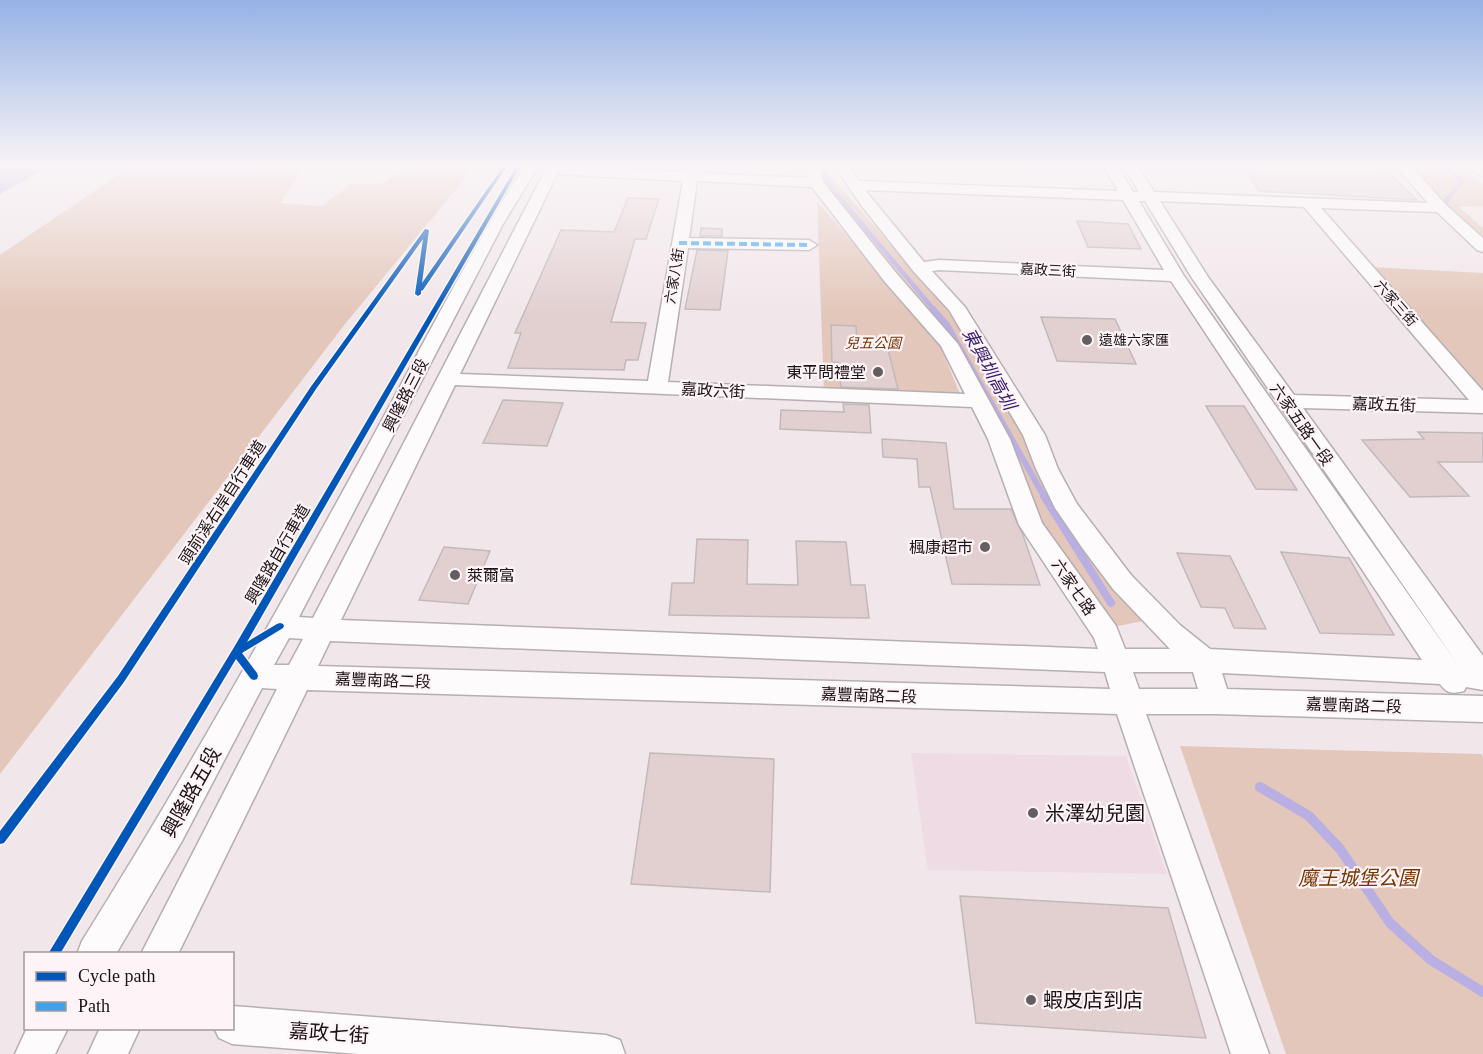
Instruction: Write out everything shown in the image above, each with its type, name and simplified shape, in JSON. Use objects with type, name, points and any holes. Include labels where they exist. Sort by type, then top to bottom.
[{"type":"street","name":"興隆路三段","points":[[280,626],[501,214]]},
{"type":"street","name":"興隆路三段","points":[[320,630],[531,214]]},
{"type":"street","name":"六家八街","points":[[657,388],[685,214]]},
{"type":"street","name":"六家七路","points":[[844,214],[891,278],[949,344],[999,439],[1031,525],[1106,634],[1250,1054]]},
{"type":"street","points":[[877,214],[920,268],[956,307],[1034,435],[1047,470],[1067,508],[1092,543],[1122,582],[1170,633],[1204,660],[1216,701]]},
{"type":"street","name":"六家五路一段","points":[[1139,214],[1176,276],[1447,673],[1480,713]]},
{"type":"street","name":"六家五路一段","points":[[1162,214],[1200,279],[1483,677]]},
{"type":"street","name":"六家三街","points":[[1319,214],[1483,405]]},
{"type":"street","points":[[1448,214],[1483,247]]},
{"type":"street","points":[[680,243],[809,245]]},
{"type":"street","name":"嘉政三街","points":[[920,268],[939,265],[1176,276]]},
{"type":"street","name":"嘉政六街","points":[[447,379],[979,401]]},
{"type":"street","name":"嘉政五街","points":[[1285,401],[1483,405]]},
{"type":"street","points":[[280,626],[320,630],[1116,661],[1204,660],[1447,673],[1483,677]]},
{"type":"street","name":"興隆路五段","points":[[96,952],[170,830],[280,626]]},
{"type":"street","points":[[160,952],[299,678],[320,630]]},
{"type":"street","name":"嘉豐南路二段","points":[[254,676],[1128,702],[1216,701],[1480,713]]},
{"type":"street","name":"嘉政七街","points":[[234,1025],[606,1054]]},
{"type":"street","points":[[34,1054],[48,1030]]},
{"type":"street","points":[[107,1054],[120,1030]]},
{"type":"shaded area","name":"米澤幼兒園","points":[[911,753],[1126,756],[1167,874],[928,870]]},
{"type":"green space","points":[[60,214],[435,214],[345,324],[0,774],[0,255]]},
{"type":"green space","name":"兒五公園","points":[[817,214],[828,214],[938,341],[961,396],[824,393]]},
{"type":"green space","points":[[848,214],[864,214],[945,307],[1144,621],[1112,627],[1042,524],[999,425],[943,327]]},
{"type":"green space","points":[[1452,214],[1467,214],[1483,228],[1483,245]]},
{"type":"green space","points":[[1371,267],[1483,273],[1483,389],[1480,388]]},
{"type":"green space","name":"魔王城堡公園","points":[[1180,746],[1481,754],[1483,757],[1483,1054],[1286,1054]]},
{"type":"building","points":[[621,214],[654,214],[646,239],[635,239],[611,322],[646,323],[638,360],[626,360],[624,370],[508,368],[521,333],[515,333],[561,230],[614,232]]},
{"type":"building","points":[[1077,221],[1128,224],[1141,249],[1088,247]]},
{"type":"building","points":[[701,228],[722,229],[722,236],[700,236]]},
{"type":"building","points":[[697,250],[728,251],[720,310],[685,309]]},
{"type":"building","name":"遠雄六家匯","points":[[1041,317],[1115,319],[1136,364],[1057,361]]},
{"type":"building","points":[[831,325],[856,326],[857,345],[887,346],[898,389],[841,387],[838,362],[832,362]]},
{"type":"building","points":[[503,400],[563,403],[547,446],[483,443]]},
{"type":"building","points":[[843,404],[869,405],[871,433],[780,429],[781,410],[844,412]]},
{"type":"building","points":[[1206,406],[1244,406],[1297,490],[1256,489]]},
{"type":"building","points":[[1418,432],[1483,433],[1483,462],[1438,462],[1469,496],[1410,497],[1362,440],[1424,439]]},
{"type":"building","name":"楓康超市","points":[[882,439],[946,443],[954,509],[1011,509],[1023,535],[1040,585],[952,584],[930,487],[919,487],[917,459],[883,457]]},
{"type":"building","points":[[697,539],[748,540],[747,584],[798,585],[796,541],[846,542],[851,585],[865,585],[869,618],[669,615],[672,583],[694,583]]},
{"type":"building","name":"萊爾富","points":[[444,547],[490,551],[468,604],[419,600]]},
{"type":"building","points":[[1281,552],[1349,558],[1394,635],[1320,633]]},
{"type":"building","points":[[1177,553],[1230,556],[1266,629],[1234,628],[1225,608],[1201,607]]},
{"type":"building","points":[[650,753],[774,759],[770,892],[631,884]]},
{"type":"building","points":[[960,896],[1168,908],[1206,1038],[976,1023]]},
{"type":"waterway","name":"東興圳高圳","points":[[854,214],[935,311]]},
{"type":"waterway","name":"東興圳高圳","points":[[933,309],[947,325],[1045,498]]},
{"type":"waterway","name":"東興圳高圳","points":[[1044,496],[1111,603]]},
{"type":"waterway","name":"東興圳高圳","points":[[1260,787],[1309,816],[1340,849],[1390,923],[1431,960],[1483,992]]},
{"type":"marked path","points":[[679,243],[809,245]]},
{"type":"cycle path","points":[[421,289],[472,214]]},
{"type":"cycle path","name":"興隆路自行車道","points":[[54,952],[236,652],[490,214]]},
{"type":"cycle path","name":"頭前溪右岸自行車道","points":[[0,839],[121,679],[313,388],[427,230],[418,294]]},
{"type":"cycle path","points":[[254,676],[236,652],[280,626]]},
{"type":"place","name":"遠雄六家匯","points":[[1087,340]]},
{"type":"place","name":"東平問禮堂","points":[[878,372]]},
{"type":"place","name":"楓康超市","points":[[985,547]]},
{"type":"place","name":"萊爾富","points":[[455,575]]},
{"type":"place","name":"米澤幼兒園","points":[[1033,813]]},
{"type":"place","name":"蝦皮店到店","points":[[1031,1000]]}]
